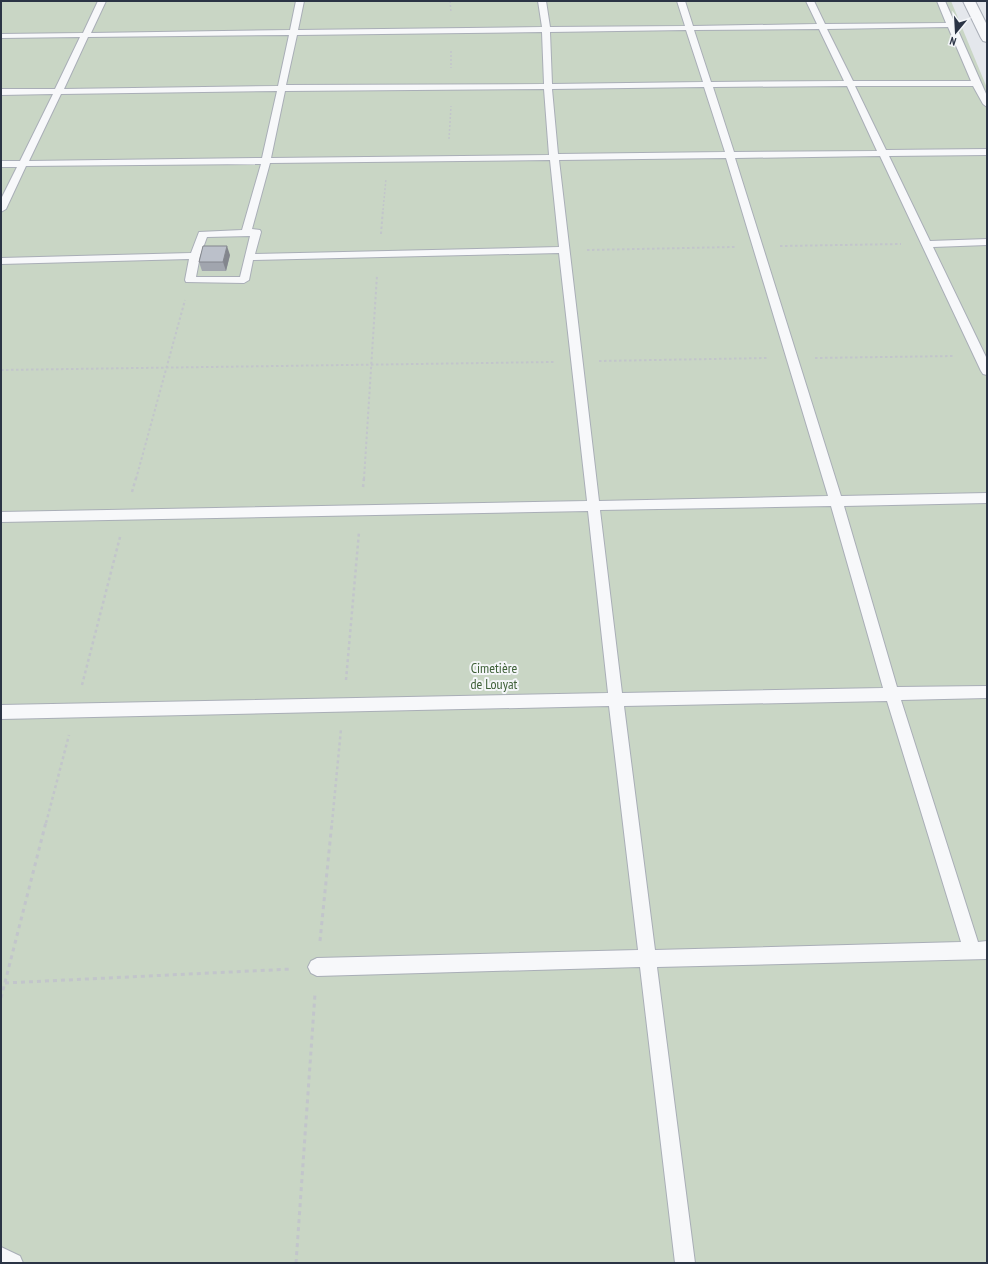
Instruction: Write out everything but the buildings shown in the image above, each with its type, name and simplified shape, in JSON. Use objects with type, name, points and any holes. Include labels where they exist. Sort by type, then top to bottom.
[{"type":"street","points":[[969,1],[987,38]]},
{"type":"lane","points":[[1,209],[102,1]]},
{"type":"lane","points":[[246,232],[266,161],[300,1]]},
{"type":"lane","points":[[542,1],[546,30],[548,86],[554,157],[564,250],[616,700],[686,1263]]},
{"type":"lane","points":[[317,967],[980,950],[892,694],[836,501],[730,155],[681,1]]},
{"type":"lane","points":[[810,1],[987,371]]},
{"type":"lane","points":[[941,1],[976,84],[987,104]]},
{"type":"lane","points":[[1,36],[952,25]]},
{"type":"lane","points":[[1,92],[282,88],[976,84]]},
{"type":"lane","points":[[1,164],[987,152]]},
{"type":"lane","points":[[256,232],[244,280],[190,280],[195,256],[203,234],[256,232]]},
{"type":"lane","points":[[925,244],[987,242]]},
{"type":"lane","points":[[249,257],[564,250]]},
{"type":"lane","points":[[1,261],[195,256]]},
{"type":"lane","points":[[1,517],[987,498]]},
{"type":"lane","points":[[1,712],[987,692]]},
{"type":"lane","points":[[1,1257],[13,1263]]},
{"type":"path","points":[[296,1263],[317,967],[344,705],[361,510],[379,254],[388,159]]},
{"type":"path","points":[[1,998],[126,515],[190,280]]},
{"type":"path","points":[[1,370],[980,356]]},
{"type":"path","points":[[5,983],[317,967]]},
{"type":"green space","name":"Cimetière de Louyat","points":[[1,1],[951,1],[987,88],[987,1263],[1,1263]]}]
